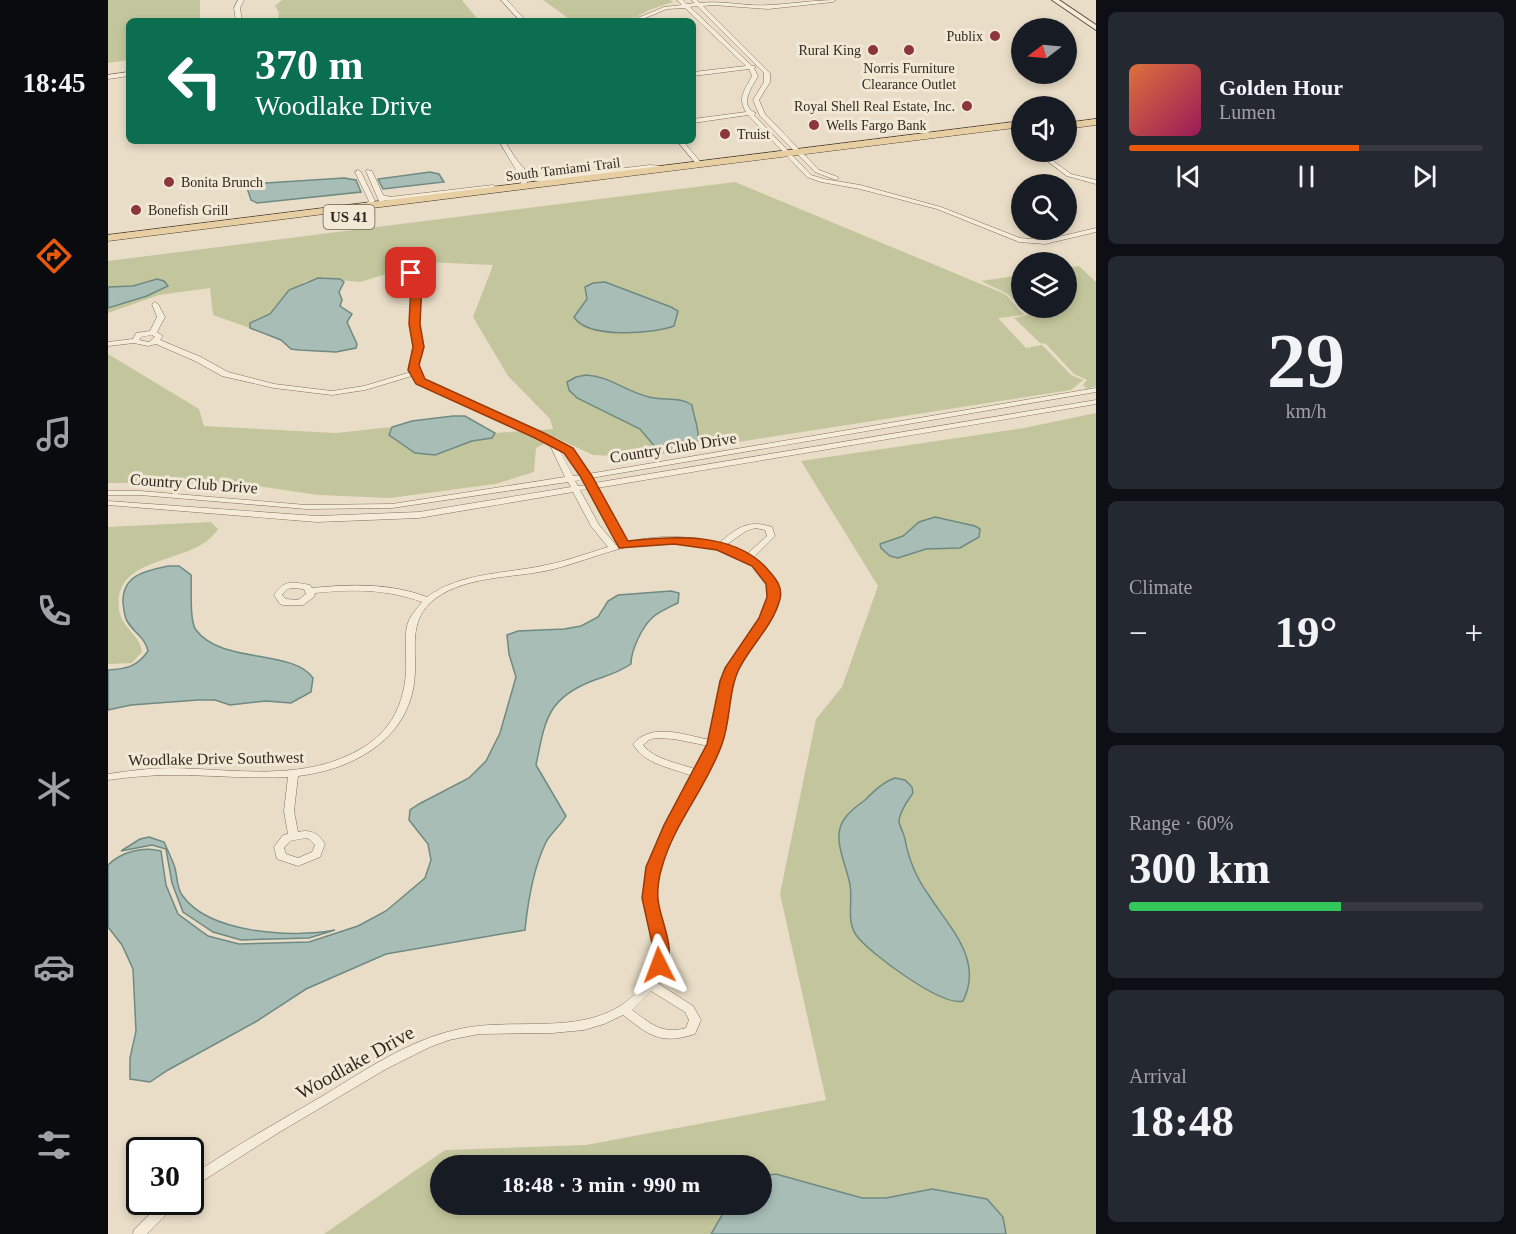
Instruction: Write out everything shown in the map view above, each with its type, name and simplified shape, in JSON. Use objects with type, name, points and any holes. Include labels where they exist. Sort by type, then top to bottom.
[{"type":"main road","points":[[1077,116],[1096,113]]},
{"type":"main road","points":[[1077,125],[1096,122]]},
{"type":"main road","name":"South Tamiami Trail","points":[[108,238],[366,206],[381,202],[791,158],[801,153],[1011,125]]},
{"type":"main road","name":"South Tamiami Trail","points":[[381,202],[473,194],[700,165],[791,158],[809,161],[1011,136]]},
{"type":"main road","points":[[108,246],[255,228],[360,212],[381,202]]},
{"type":"street","points":[[239,18],[237,8],[242,0]]},
{"type":"street","points":[[504,0],[520,18]]},
{"type":"street","points":[[680,0],[750,68],[754,79],[744,97],[745,106],[804,172],[815,179],[892,195],[939,208],[1012,238],[1028,242],[1052,241],[1096,230]]},
{"type":"street","points":[[640,18],[660,10],[697,2],[768,6],[833,0]]},
{"type":"street","points":[[1054,0],[1096,28]]},
{"type":"street","points":[[1064,0],[1096,21]]},
{"type":"street","points":[[697,2],[762,66],[768,78],[756,100],[760,112],[818,171],[827,176],[867,184],[892,195]]},
{"type":"street","points":[[696,74],[762,66]]},
{"type":"street","points":[[108,77],[126,74]]},
{"type":"street","points":[[696,121],[760,112]]},
{"type":"street","points":[[504,144],[525,180],[522,188]]},
{"type":"street","points":[[682,144],[700,165]]},
{"type":"street","points":[[1051,162],[1069,175],[1096,182]]},
{"type":"street","points":[[518,165],[534,179],[542,180],[650,167],[668,169]]},
{"type":"street","points":[[369,171],[381,202],[390,199],[495,187],[510,189]]},
{"type":"street","points":[[360,176],[372,201],[366,206]]},
{"type":"street","points":[[416,283],[414,324],[418,347],[413,365],[420,381],[540,435],[552,444],[568,451],[586,476],[619,546]]},
{"type":"street","points":[[108,344],[135,341],[144,344],[154,337],[156,322],[161,317],[155,304]]},
{"type":"street","points":[[154,337],[225,374],[274,386],[332,393],[365,388],[415,373]]},
{"type":"street","name":"Country Club Drive","points":[[108,493],[306,507],[370,507],[425,502],[1096,390]]},
{"type":"street","name":"Country Club Drive","points":[[108,503],[286,517],[357,519],[456,510],[1096,402]]},
{"type":"street","points":[[552,444],[595,526],[619,546]]},
{"type":"street","points":[[720,546],[750,525],[760,525],[769,529],[771,536],[748,558]]},
{"type":"street","name":"Woodlake Drive","points":[[204,1175],[283,1124],[397,1057],[428,1043],[479,1030],[581,1026],[608,1018],[624,1010],[651,985],[659,965],[661,955],[650,898],[651,877],[672,825],[697,774],[715,744],[723,696],[732,668],[759,630],[774,597],[775,590],[769,577],[748,558],[720,546],[674,540],[619,546],[543,569],[463,583],[442,591],[428,601]]},
{"type":"street","points":[[310,591],[349,588],[387,590],[409,594],[428,601]]},
{"type":"street","name":"Woodlake Drive Southwest","points":[[108,777],[145,771],[294,774],[325,768],[353,758],[372,746],[394,724],[405,708],[410,688],[410,632],[413,622],[428,601]]},
{"type":"street","points":[[697,774],[649,758],[640,752],[638,744],[645,736],[657,734],[715,744]]},
{"type":"street","points":[[293,835],[289,811],[294,774]]},
{"type":"street","points":[[624,1010],[661,1035],[677,1037],[691,1031],[695,1020],[689,1009],[651,985]]},
{"type":"street","points":[[139,1234],[157,1215]]},
{"type":"green space","points":[[108,0],[200,0],[200,18],[126,18],[126,60],[108,63]]},
{"type":"green space","points":[[282,0],[462,0],[477,18],[278,18],[279,13],[275,6]]},
{"type":"green space","points":[[543,0],[670,0],[673,2],[631,18],[568,18]]},
{"type":"green space","points":[[735,182],[1005,294],[1011,301],[1011,316],[998,318],[1026,348],[1042,345],[1071,375],[1083,380],[1071,390],[643,457],[593,455],[556,438],[536,448],[534,472],[495,484],[390,498],[318,495],[238,483],[108,483],[108,354],[199,409],[204,426],[336,433],[392,427],[412,421],[465,416],[495,433],[553,429],[550,419],[508,376],[473,317],[493,265],[425,262],[360,282],[318,278],[304,282],[274,307],[271,314],[250,323],[250,328],[213,315],[210,288],[159,295],[108,313],[108,261]]},
{"type":"green space","points":[[1077,266],[1096,282],[1096,386],[1087,389],[1083,385],[1087,380],[1074,374],[1046,344],[1040,343],[1014,318],[1077,318]]},
{"type":"green space","points":[[1011,276],[1011,297],[1008,294],[981,281]]},
{"type":"green space","points":[[1096,413],[1096,1234],[324,1234],[430,1160],[430,1215],[772,1215],[772,1155],[438,1155],[445,1150],[586,1145],[826,1100],[780,894],[816,719],[842,687],[878,586],[801,461],[1024,428]]},
{"type":"green space","points":[[211,522],[218,529],[207,541],[192,550],[141,569],[129,578],[121,591],[120,616],[138,640],[142,652],[132,663],[108,664],[108,527]]},
{"type":"water","points":[[430,172],[439,174],[444,182],[383,189],[378,179]]},
{"type":"water","points":[[344,178],[356,180],[361,192],[257,203],[251,200],[247,188],[251,184]]},
{"type":"water","points":[[318,278],[340,279],[344,282],[339,292],[342,300],[340,306],[352,314],[347,322],[357,344],[356,348],[336,352],[291,349],[281,340],[250,328],[250,323],[270,314],[289,290]]},
{"type":"water","points":[[157,279],[164,281],[168,286],[147,296],[108,308],[108,287],[133,286]]},
{"type":"water","points":[[605,282],[678,311],[674,326],[651,331],[621,333],[592,329],[581,324],[574,317],[587,299],[585,287],[593,283]]},
{"type":"water","points":[[586,375],[603,378],[641,395],[677,400],[692,405],[698,430],[696,443],[692,447],[680,450],[656,448],[640,429],[577,398],[569,390],[567,382]]},
{"type":"water","points":[[465,416],[495,433],[492,438],[472,441],[435,455],[415,453],[389,435],[392,427],[412,421]]},
{"type":"water","points":[[935,517],[975,526],[980,529],[979,537],[960,548],[926,549],[898,558],[890,556],[881,548],[880,544],[903,536],[919,522]]},
{"type":"water","points":[[168,566],[179,566],[191,575],[194,625],[207,641],[222,648],[290,663],[303,669],[313,678],[311,692],[291,703],[266,701],[230,705],[215,700],[198,700],[131,705],[108,710],[108,670],[131,666],[140,661],[148,651],[125,617],[123,603],[126,586],[136,576]]},
{"type":"water","points":[[671,591],[679,593],[678,603],[649,621],[635,646],[631,664],[577,688],[556,704],[550,714],[542,736],[536,765],[566,816],[546,842],[534,874],[525,930],[386,954],[306,989],[257,1021],[150,1082],[130,1079],[130,1058],[136,1031],[133,969],[122,945],[108,927],[108,865],[113,860],[133,851],[147,849],[161,851],[166,885],[178,914],[208,936],[239,944],[309,942],[358,926],[386,911],[425,878],[431,860],[428,844],[409,820],[410,810],[469,778],[486,761],[500,733],[516,677],[509,654],[507,635],[518,631],[581,626],[598,617],[608,601],[618,595]]},
{"type":"water","points":[[895,778],[905,780],[912,787],[913,793],[899,818],[908,854],[924,888],[954,932],[967,958],[968,986],[963,1001],[953,1001],[939,996],[906,977],[863,943],[856,935],[851,923],[851,891],[839,842],[841,826],[854,808],[883,784]]},
{"type":"water","points":[[149,837],[164,842],[175,868],[182,895],[195,908],[211,918],[231,925],[275,933],[335,930],[309,938],[241,940],[213,932],[183,912],[172,883],[166,849],[152,845],[121,851],[140,839]]},
{"type":"water","points":[[772,1175],[862,1198],[886,1198],[932,1189],[987,1199],[1003,1217],[1006,1234],[711,1234],[722,1215],[772,1215]]},
{"type":"place","name":"Publix","points":[[995,36]]},
{"type":"place","name":"Rural King","points":[[873,50]]},
{"type":"place","name":"Norris Furniture Clearance Outlet","points":[[909,50]]},
{"type":"place","name":"Royal Shell Real Estate, Inc.","points":[[967,106]]},
{"type":"place","name":"Wells Fargo Bank","points":[[814,125]]},
{"type":"place","name":"Truist","points":[[725,134]]},
{"type":"place","name":"Bonita Brunch","points":[[169,182]]},
{"type":"place","name":"Bonefish Grill","points":[[136,210]]},
{"type":"route","points":[[411,273],[405,278],[408,282],[416,283],[414,324],[418,355],[413,370],[420,381],[540,435],[552,444],[568,451],[578,462],[624,545],[653,540],[674,540],[696,541],[720,546],[756,564],[773,584],[774,597],[766,618],[732,668],[727,681],[715,744],[697,774],[672,825],[651,877],[650,898],[660,943],[659,965]]}]
